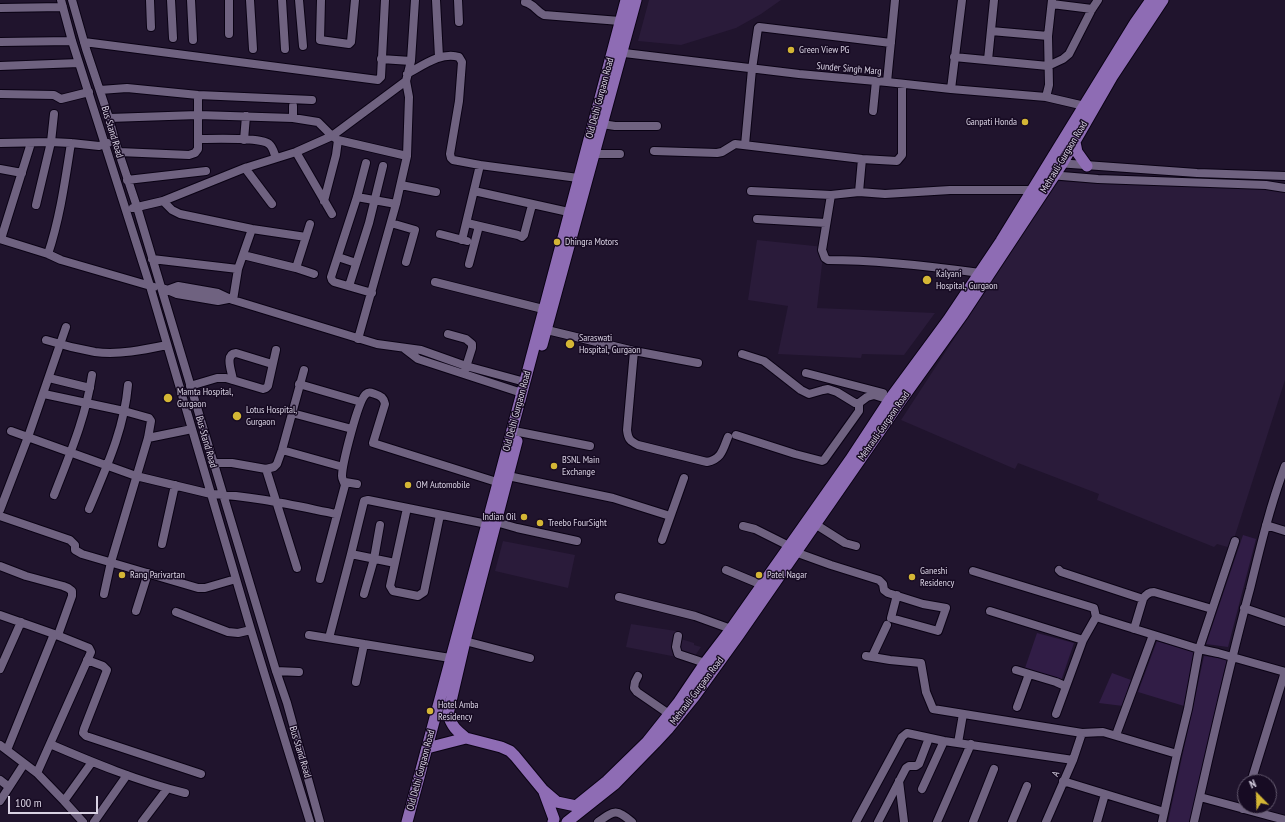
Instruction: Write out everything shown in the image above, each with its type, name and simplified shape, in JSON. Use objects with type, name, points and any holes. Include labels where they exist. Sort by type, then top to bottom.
[{"type":"main road","name":"Old Delhi Gurgaon Road","points":[[504,481],[524,388],[544,309],[594,154],[602,124],[617,53],[620,21],[626,0]]},
{"type":"main road","name":"Old Delhi Gurgaon Road","points":[[466,738],[450,723],[448,714],[464,635],[492,523],[519,432],[546,330],[574,214],[578,178],[617,53],[636,0]]},
{"type":"main road","name":"Mehrauli-Gurgaon Road","points":[[792,549],[815,524],[871,445],[895,397],[963,314],[1054,176],[1056,163],[1089,107],[1131,29],[1151,0]]},
{"type":"main road","name":"Mehrauli-Gurgaon Road","points":[[567,822],[615,784],[668,729],[716,666],[850,460],[895,397],[1001,241],[1032,190],[1043,174],[1056,163],[1074,142],[1089,107],[1112,77],[1163,0]]},
{"type":"main road","points":[[1074,142],[1077,152],[1087,166]]},
{"type":"main road","name":"Mehrauli-Gurgaon Road","points":[[543,790],[557,802],[576,806],[607,781],[647,742],[678,703],[705,663],[762,585],[774,576]]},
{"type":"main road","name":"Old Delhi Gurgaon Road","points":[[407,822],[450,658],[464,635]]},
{"type":"main road","points":[[427,748],[466,738],[502,747],[510,751],[543,790],[554,818],[553,822]]},
{"type":"street","name":"Bus Stand Road","points":[[72,0],[152,259],[164,289],[190,386],[222,495],[287,703],[320,822]]},
{"type":"street","points":[[150,0],[151,27]]},
{"type":"street","points":[[171,0],[173,38]]},
{"type":"street","points":[[191,0],[193,40]]},
{"type":"street","points":[[229,0],[229,34]]},
{"type":"street","points":[[250,0],[253,49]]},
{"type":"street","points":[[282,0],[285,49]]},
{"type":"street","points":[[299,0],[303,46]]},
{"type":"street","points":[[321,0],[320,40],[349,44],[351,42],[355,0]]},
{"type":"street","points":[[76,51],[85,46],[378,80],[381,77],[385,0]]},
{"type":"street","points":[[358,339],[391,223],[407,156],[409,97],[407,77],[411,61],[415,0]]},
{"type":"street","points":[[436,0],[439,58]]},
{"type":"street","points":[[458,0],[459,22]]},
{"type":"street","points":[[887,82],[895,0]]},
{"type":"street","points":[[951,89],[962,0]]},
{"type":"street","points":[[988,60],[994,0]]},
{"type":"street","points":[[954,57],[1048,66],[1063,59],[1069,54],[1098,0]]},
{"type":"street","points":[[525,2],[531,3],[544,15],[620,21]]},
{"type":"street","points":[[1046,96],[1049,85],[1048,36],[1052,2],[1092,9]]},
{"type":"street","name":"Bus Stand Road","points":[[62,4],[79,63],[150,286],[166,345],[251,630],[310,822]]},
{"type":"street","points":[[0,8],[62,4]]},
{"type":"street","points":[[745,145],[752,69],[759,27],[891,43]]},
{"type":"street","points":[[991,31],[1048,36]]},
{"type":"street","points":[[0,42],[72,40]]},
{"type":"street","name":"Sunder Singh Marg","points":[[617,53],[752,69],[951,89],[1046,96],[1089,107]]},
{"type":"street","points":[[126,209],[163,201],[245,168],[335,138],[407,77],[439,58],[455,56],[459,57],[462,62],[459,101],[450,154],[453,160],[578,178]]},
{"type":"street","points":[[381,59],[411,61]]},
{"type":"street","points":[[0,66],[79,63]]},
{"type":"street","points":[[873,111],[876,81]]},
{"type":"street","points":[[654,151],[716,153],[722,152],[735,144],[862,159],[897,160],[902,155],[902,84]]},
{"type":"street","points":[[100,90],[127,88],[198,95],[312,100]]},
{"type":"street","points":[[0,94],[54,95],[60,99],[64,99],[89,92]]},
{"type":"street","points":[[119,152],[189,155],[195,153],[197,151],[198,139],[198,95]]},
{"type":"street","points":[[293,106],[293,118]]},
{"type":"street","points":[[36,205],[51,142],[54,114]]},
{"type":"street","points":[[109,118],[198,115],[293,118],[318,122],[335,138],[407,156]]},
{"type":"street","points":[[244,140],[246,116]]},
{"type":"street","points":[[602,124],[615,126],[657,126]]},
{"type":"street","points":[[324,201],[336,155],[335,138]]},
{"type":"street","points":[[198,139],[265,142],[268,143],[276,158]]},
{"type":"street","points":[[0,143],[51,142],[98,146],[115,141]]},
{"type":"street","points":[[31,143],[0,239],[48,254],[61,260],[150,286],[164,289],[178,286],[218,293],[231,300],[358,339],[405,349],[421,350],[524,388]]},
{"type":"street","points":[[48,254],[55,233],[60,210],[71,143]]},
{"type":"street","points":[[296,152],[332,214]]},
{"type":"street","points":[[594,154],[620,154]]},
{"type":"street","points":[[859,192],[862,159]]},
{"type":"street","points":[[366,163],[332,280],[334,282],[372,293]]},
{"type":"street","points":[[1056,163],[1197,173],[1285,176]]},
{"type":"street","points":[[462,240],[480,165]]},
{"type":"street","points":[[349,286],[375,201],[383,166]]},
{"type":"street","points":[[245,168],[272,204]]},
{"type":"street","points":[[0,169],[22,173]]},
{"type":"street","points":[[127,180],[206,171]]},
{"type":"street","points":[[1043,174],[1098,179],[1266,185],[1285,188]]},
{"type":"street","points":[[401,185],[436,192]]},
{"type":"street","points":[[751,191],[831,195],[859,192],[885,194],[950,190],[1032,190]]},
{"type":"street","points":[[474,191],[574,214]]},
{"type":"street","points":[[831,195],[822,250],[825,258],[828,260],[853,260],[930,266],[980,272]]},
{"type":"street","points":[[357,197],[396,204]]},
{"type":"street","points":[[163,201],[172,210],[180,214],[252,229],[306,237]]},
{"type":"street","points":[[467,223],[522,237],[524,235],[532,205]]},
{"type":"street","points":[[756,220],[826,223]]},
{"type":"street","points":[[391,223],[414,230],[406,262]]},
{"type":"street","points":[[296,268],[310,224]]},
{"type":"street","points":[[469,264],[479,226]]},
{"type":"street","points":[[231,300],[238,269],[252,229]]},
{"type":"street","points":[[440,234],[474,242]]},
{"type":"street","points":[[243,255],[314,274]]},
{"type":"street","points":[[338,257],[356,263]]},
{"type":"street","points":[[152,259],[238,269]]},
{"type":"street","points":[[435,282],[544,309]]},
{"type":"street","points":[[0,510],[44,394],[66,328]]},
{"type":"street","points":[[546,330],[634,351],[698,363]]},
{"type":"street","points":[[448,334],[466,339],[472,344],[464,375]]},
{"type":"street","points":[[46,340],[72,348],[96,352],[132,352],[166,345]]},
{"type":"street","points":[[405,349],[418,359],[464,375],[524,388]]},
{"type":"street","points":[[190,386],[217,378],[226,378],[263,389],[266,388],[268,386],[276,350]]},
{"type":"street","points":[[634,351],[627,430],[630,441],[638,445],[707,462],[714,460],[720,455],[732,436],[822,461],[832,450],[859,411],[859,403]]},
{"type":"street","points":[[233,380],[229,360],[230,355],[232,354],[236,353],[272,364]]},
{"type":"street","points":[[742,354],[764,361],[801,390],[810,394],[828,390],[837,392],[855,403],[859,403],[867,397],[874,395],[895,397]]},
{"type":"street","points":[[213,463],[232,463],[266,469],[274,467],[277,464],[304,370]]},
{"type":"street","points":[[806,373],[880,391],[895,397]]},
{"type":"street","points":[[54,495],[87,404],[92,376]]},
{"type":"street","points":[[49,378],[90,388]]},
{"type":"street","points":[[300,384],[361,402]]},
{"type":"street","points":[[89,509],[118,438],[128,385]]},
{"type":"street","points":[[320,580],[344,482],[342,477],[343,467],[352,429],[361,402],[368,392],[379,395],[385,400],[373,443],[504,481],[613,498],[670,516]]},
{"type":"street","points":[[44,394],[124,411],[149,418],[151,421],[148,438],[111,562],[104,594]]},
{"type":"street","points":[[292,413],[352,429]]},
{"type":"street","points":[[148,438],[192,429]]},
{"type":"street","points":[[11,431],[136,476],[211,494],[276,502],[337,514]]},
{"type":"street","points":[[519,432],[590,446]]},
{"type":"street","points":[[282,450],[343,467]]},
{"type":"street","points":[[1194,822],[1244,608],[1266,525],[1282,486],[1285,466]]},
{"type":"street","points":[[266,469],[297,568]]},
{"type":"street","points":[[662,540],[684,478]]},
{"type":"street","points":[[344,482],[357,484]]},
{"type":"street","points":[[162,544],[175,485]]},
{"type":"street","points":[[329,638],[364,502],[368,500],[440,515],[492,523],[577,541]]},
{"type":"street","points":[[407,508],[390,586],[392,591],[418,596],[424,592],[440,515]]},
{"type":"street","points":[[0,516],[70,540],[73,542],[77,552],[202,588],[236,579]]},
{"type":"street","points":[[815,524],[845,543],[856,546]]},
{"type":"street","points":[[364,594],[374,559],[380,525]]},
{"type":"street","points":[[1266,525],[1285,531]]},
{"type":"street","points":[[743,526],[754,529],[792,549],[831,565],[879,580],[883,584],[886,592],[923,604],[946,608],[938,631],[891,618],[897,596]]},
{"type":"street","points":[[1162,822],[1200,649],[1235,541]]},
{"type":"street","points":[[351,554],[395,563]]},
{"type":"street","points":[[0,566],[26,576],[63,586],[72,591],[72,596],[56,634],[3,748],[37,774],[83,822]]},
{"type":"street","points":[[726,570],[762,585]]},
{"type":"street","points":[[1059,570],[1061,572],[1144,599]]},
{"type":"street","points":[[972,571],[1094,608],[1096,617],[1083,640],[1056,714]]},
{"type":"street","points":[[136,611],[148,573]]},
{"type":"street","points":[[1134,629],[1145,595],[1150,592],[1212,609]]},
{"type":"street","points":[[619,597],[695,616],[731,629]]},
{"type":"street","points":[[1244,608],[1285,622]]},
{"type":"street","points":[[990,611],[1083,640]]},
{"type":"street","points":[[176,612],[233,633],[251,630]]},
{"type":"street","points":[[0,615],[56,634],[89,648],[91,652],[37,774]]},
{"type":"street","points":[[1096,617],[1153,636],[1285,672],[1253,774]]},
{"type":"street","points":[[0,667],[21,622]]},
{"type":"street","points":[[887,625],[869,656],[921,663],[926,692],[933,709],[1082,733],[1096,732],[1116,735],[1177,754]]},
{"type":"street","points":[[309,635],[450,658]]},
{"type":"street","points":[[464,635],[530,658]]},
{"type":"street","points":[[678,636],[676,647],[678,654],[705,663]]},
{"type":"street","points":[[1116,735],[1153,636]]},
{"type":"street","points":[[356,682],[364,644]]},
{"type":"street","points":[[88,660],[103,666],[107,670],[83,734],[202,774]]},
{"type":"street","points":[[1016,670],[1065,686]]},
{"type":"street","points":[[276,671],[299,672]]},
{"type":"street","points":[[1017,707],[1029,674]]},
{"type":"street","points":[[638,676],[634,688],[637,692],[669,714]]},
{"type":"street","points":[[275,706],[287,703]]},
{"type":"street","points":[[958,743],[963,714]]},
{"type":"street","points":[[856,822],[902,737],[907,733],[944,741],[1073,760]]},
{"type":"street","name":"A","points":[[1046,822],[1073,760],[1082,733]]},
{"type":"street","points":[[878,822],[907,767],[916,766],[919,764],[929,738]]},
{"type":"street","points":[[922,789],[944,741]]},
{"type":"street","points":[[50,744],[127,775],[167,789],[184,793]]},
{"type":"street","points":[[937,822],[970,744]]},
{"type":"street","points":[[64,801],[92,762]]},
{"type":"street","points":[[0,801],[24,764]]},
{"type":"street","points":[[974,822],[994,769]]},
{"type":"street","points":[[94,822],[127,775]]},
{"type":"street","points":[[0,780],[8,787]]},
{"type":"street","points":[[1063,781],[1164,812]]},
{"type":"street","points":[[899,782],[904,822]]},
{"type":"street","points":[[1012,822],[1027,786]]},
{"type":"street","points":[[142,822],[167,789]]},
{"type":"street","points":[[1097,822],[1105,794]]},
{"type":"street","points":[[1200,797],[1237,804]]},
{"type":"street","points":[[598,822],[610,813],[615,812],[620,813],[632,822]]},
{"type":"street","points":[[1269,814],[1285,820]]},
{"type":"shaded area","points":[[649,0],[781,0],[761,14],[736,28],[681,45],[638,41]]},
{"type":"shaded area","points":[[1057,181],[1178,186],[1259,187],[1285,190],[1285,380],[1231,548],[1217,544],[1214,547],[1097,500],[1099,494],[1018,463],[1015,469],[901,420]]},
{"type":"shaded area","points":[[757,240],[824,247],[817,308],[935,313],[904,355],[862,354],[861,358],[778,354],[788,306],[748,300]]},
{"type":"shaded area","points":[[1243,535],[1256,539],[1228,647],[1206,644]]},
{"type":"shaded area","points":[[503,541],[575,555],[568,588],[495,571]]},
{"type":"shaded area","points":[[631,624],[682,632],[681,639],[701,647],[692,660],[626,647]]},
{"type":"shaded area","points":[[1037,633],[1074,643],[1061,681],[1024,671]]},
{"type":"shaded area","points":[[1157,641],[1194,652],[1184,706],[1138,692]]},
{"type":"shaded area","points":[[1204,656],[1227,659],[1190,822],[1168,822]]},
{"type":"shaded area","points":[[1112,673],[1131,680],[1123,706],[1099,703]]},
{"type":"place","name":"Green View PG","points":[[791,50]]},
{"type":"place","name":"Ganpati Honda","points":[[1025,122]]},
{"type":"place","name":"Dhingra Motors","points":[[557,242]]},
{"type":"place","name":"Kalyani Hospital, Gurgaon","points":[[927,280]]},
{"type":"place","name":"Saraswati Hospital, Gurgaon","points":[[570,344]]},
{"type":"place","name":"Mamta Hospital, Gurgaon","points":[[168,398]]},
{"type":"place","name":"Lotus Hospital, Gurgaon","points":[[237,416]]},
{"type":"place","name":"BSNL Main Exchange","points":[[554,466]]},
{"type":"place","name":"OM Automobile","points":[[408,485]]},
{"type":"place","name":"Indian Oil","points":[[524,517]]},
{"type":"place","name":"Treebo FourSight","points":[[540,523]]},
{"type":"place","name":"Rang Parivartan","points":[[122,575]]},
{"type":"place","name":"Patel Nagar","points":[[759,575]]},
{"type":"place","name":"Ganeshi Residency","points":[[912,577]]},
{"type":"place","name":"Hotel Amba Residency","points":[[430,711]]}]
